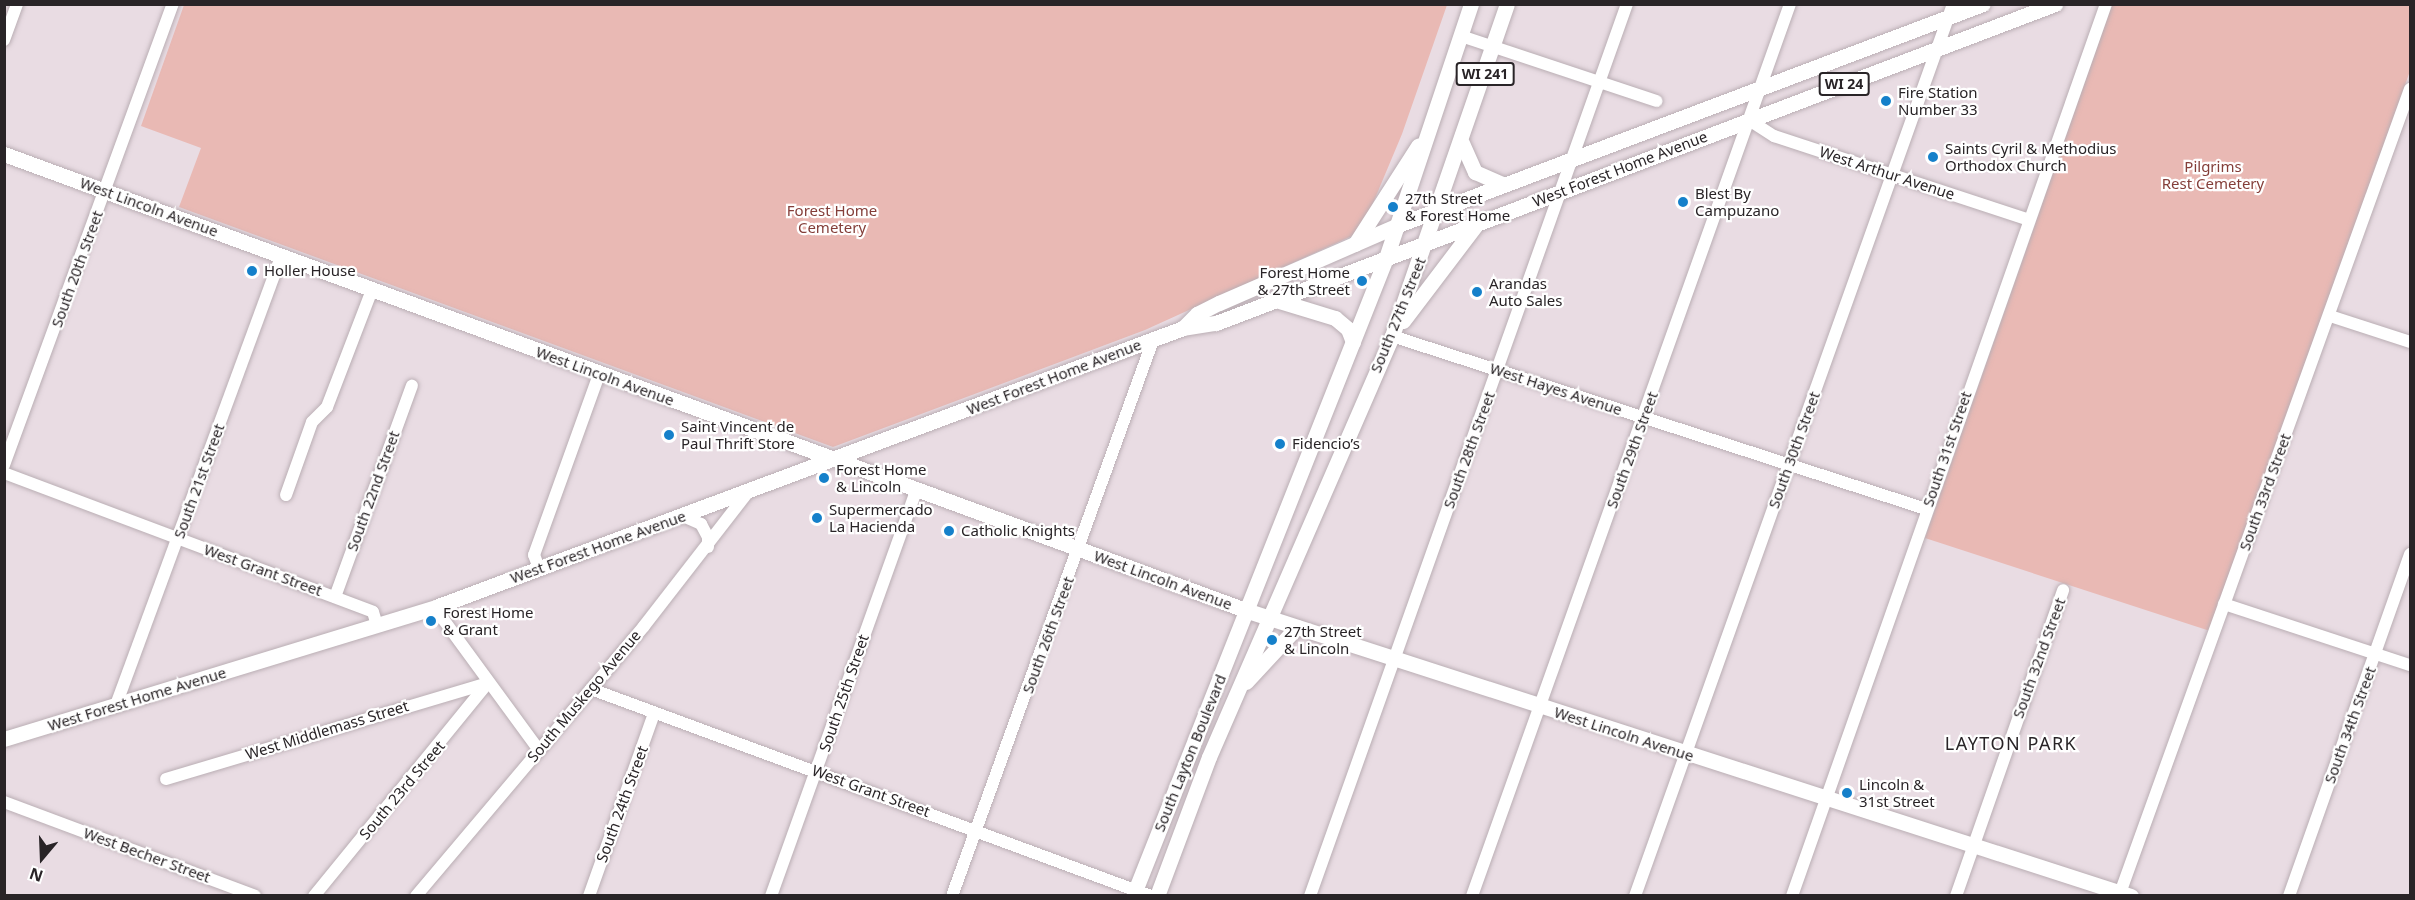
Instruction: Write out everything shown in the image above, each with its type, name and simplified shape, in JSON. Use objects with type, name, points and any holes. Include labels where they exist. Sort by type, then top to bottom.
[{"type":"main road","name":"South 27th Street","points":[[1248,611],[1386,258],[1471,4]]},
{"type":"main road","name":"South 27th Street","points":[[1270,618],[1392,336],[1462,143],[1507,4]]},
{"type":"main road","name":"West Forest Home Avenue","points":[[1183,328],[1197,314],[1219,303],[1398,225],[1574,157],[1761,89],[1951,11],[1983,4]]},
{"type":"main road","name":"West Forest Home Avenue","points":[[4,739],[438,606],[833,461],[1183,328],[1216,323],[2055,4]]},
{"type":"main road","points":[[1352,247],[1432,123]]},
{"type":"main road","points":[[1462,143],[1475,172],[1502,184]]},
{"type":"main road","name":"West Lincoln Avenue","points":[[4,154],[833,461],[1248,611],[2123,894]]},
{"type":"main road","points":[[1392,336],[1477,224]]},
{"type":"main road","points":[[1276,300],[1335,318],[1348,329],[1353,342]]},
{"type":"main road","name":"South Layton Boulevard","points":[[1134,893],[1248,611]]},
{"type":"main road","name":"South Layton Boulevard","points":[[1157,896],[1188,808],[1270,618]]},
{"type":"main road","points":[[1238,691],[1297,627]]},
{"type":"street","points":[[4,40],[17,4]]},
{"type":"street","name":"South 20th Street","points":[[4,465],[173,4]]},
{"type":"street","name":"South 28th Street","points":[[1310,896],[1627,4]]},
{"type":"street","name":"South 29th Street","points":[[1472,896],[1790,4]]},
{"type":"street","name":"South 31st Street","points":[[1792,896],[1926,508],[2106,4]]},
{"type":"street","name":"South 30th Street","points":[[1635,896],[1951,11]]},
{"type":"street","points":[[1461,36],[1656,101]]},
{"type":"street","name":"South 33rd Street","points":[[2123,894],[2224,604],[2330,316],[2410,89]]},
{"type":"street","name":"West Arthur Avenue","points":[[1749,120],[1774,136],[2029,220]]},
{"type":"street","name":"South 21st Street","points":[[116,705],[281,256]]},
{"type":"street","points":[[286,495],[312,422],[327,407],[372,290]]},
{"type":"street","points":[[2330,316],[2410,342]]},
{"type":"street","name":"West Hayes Avenue","points":[[1392,336],[1926,508]]},
{"type":"street","name":"South 26th Street","points":[[952,896],[1079,550],[1153,340]]},
{"type":"street","points":[[539,568],[534,555],[599,374]]},
{"type":"street","name":"South 22nd Street","points":[[335,597],[412,386]]},
{"type":"street","name":"West Grant Street","points":[[4,473],[373,612],[377,625]]},
{"type":"street","name":"South 25th Street","points":[[771,896],[916,490]]},
{"type":"street","name":"South Muskego Avenue","points":[[416,896],[708,547],[747,493]]},
{"type":"street","points":[[683,516],[701,524],[708,547]]},
{"type":"street","name":"South 34th Street","points":[[2289,896],[2410,554]]},
{"type":"street","name":"South 32nd Street","points":[[1956,896],[2063,590]]},
{"type":"street","points":[[2224,604],[2410,665]]},
{"type":"street","points":[[438,606],[443,619],[539,750]]},
{"type":"street","name":"West Middlemass Street","points":[[166,779],[488,682]]},
{"type":"street","name":"South 23rd Street","points":[[314,896],[488,682]]},
{"type":"street","name":"West Grant Street","points":[[591,689],[976,829],[1134,893],[1151,896]]},
{"type":"street","name":"South 24th Street","points":[[589,896],[654,713]]},
{"type":"street","name":"West Becher Street","points":[[4,802],[255,896]]},
{"type":"green space","name":"Forest Home Cemetery","points":[[184,5],[1447,5],[1402,134],[1363,227],[1354,235],[1145,330],[833,447],[179,207],[201,148],[141,126]]},
{"type":"green space","name":"Pilgrims Rest Cemetery","points":[[2112,5],[2410,5],[2410,71],[2210,631],[1925,538]]},
{"type":"place","name":"Fire Station Number 33","points":[[1886,101]]},
{"type":"place","name":"Saints Cyril & Methodius Orthodox Church","points":[[1933,157]]},
{"type":"place","name":"Blest By Campuzano","points":[[1683,202]]},
{"type":"place","name":"27th Street & Forest Home","points":[[1393,207]]},
{"type":"place","name":"Holler House","points":[[252,271]]},
{"type":"place","name":"Forest Home & 27th Street","points":[[1362,281]]},
{"type":"place","name":"Arandas Auto Sales","points":[[1477,292]]},
{"type":"place","name":"Saint Vincent de Paul Thrift Store","points":[[669,435]]},
{"type":"place","name":"Fidencio’s","points":[[1280,444]]},
{"type":"place","name":"Forest Home & Lincoln","points":[[824,478]]},
{"type":"place","name":"Supermercado La Hacienda","points":[[817,518]]},
{"type":"place","name":"Catholic Knights","points":[[949,531]]},
{"type":"place","name":"Forest Home & Grant","points":[[431,621]]},
{"type":"place","name":"27th Street & Lincoln","points":[[1272,640]]},
{"type":"place","name":"Lincoln & 31st Street","points":[[1847,793]]},
{"type":"district","name":"LAYTON PARK","points":[[2011,743]]}]
